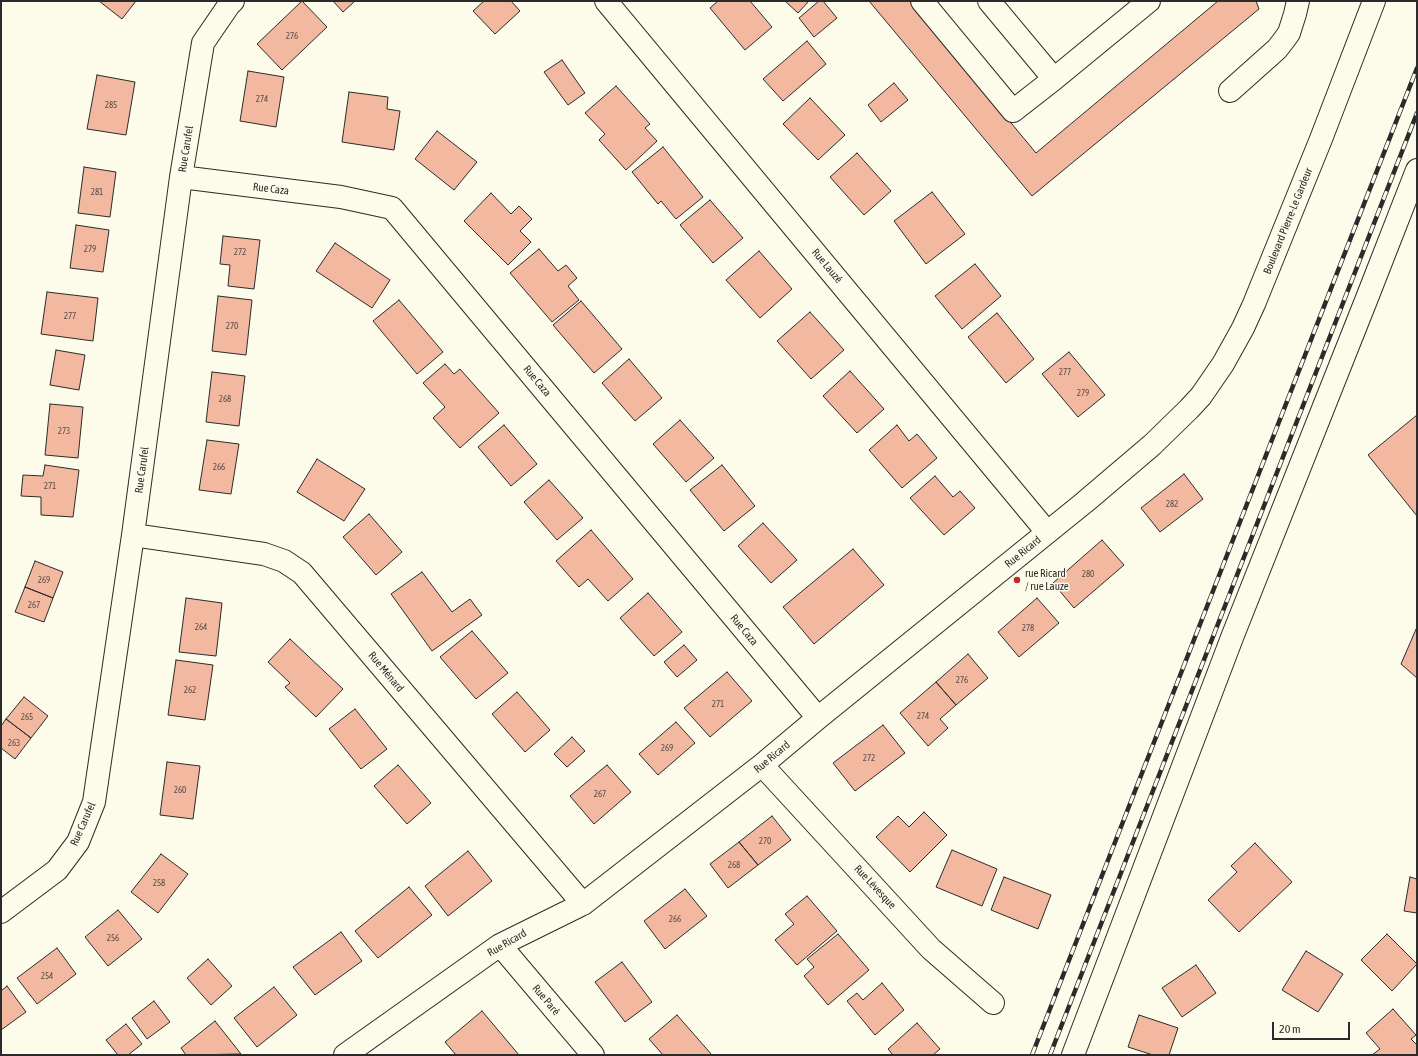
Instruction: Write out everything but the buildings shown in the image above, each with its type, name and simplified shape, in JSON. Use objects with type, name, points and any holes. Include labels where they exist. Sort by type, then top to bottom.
[{"type":"street","name":"Rue Carufel","points":[[1,912],[57,870],[78,842],[94,802],[133,535],[181,177],[203,43],[233,1]]},
{"type":"street","name":"Rue Lauzé","points":[[606,1],[1047,532]]},
{"type":"street","points":[[922,1],[1013,111],[1149,1]]},
{"type":"street","points":[[989,1],[1054,79]]},
{"type":"street","points":[[1230,91],[1277,49],[1284,40],[1293,20],[1298,1]]},
{"type":"street","name":"Boulevard Pierre-Le Gardeur","points":[[1173,425],[1204,391],[1223,364],[1243,328],[1286,228],[1374,1]]},
{"type":"street","points":[[1073,1055],[1233,635],[1417,170]]},
{"type":"street","name":"Rue Caza","points":[[181,177],[341,197],[392,208],[818,718]]},
{"type":"street","name":"Rue Ricard","points":[[345,1055],[500,945],[583,904],[762,765],[1090,497],[1173,425]]},
{"type":"street","name":"Rue Ménard","points":[[133,535],[264,554],[284,562],[302,573],[583,904]]},
{"type":"street","name":"Rue Lévesque","points":[[762,765],[931,949],[993,1003]]},
{"type":"street","name":"Rue Paré","points":[[500,945],[593,1055]]},
{"type":"railway","points":[[1032,1055],[1417,68]]},
{"type":"railway","points":[[1050,1055],[1417,113]]},
{"type":"place","name":"rue Ricard / rue Lauze","points":[[1017,580]]}]
